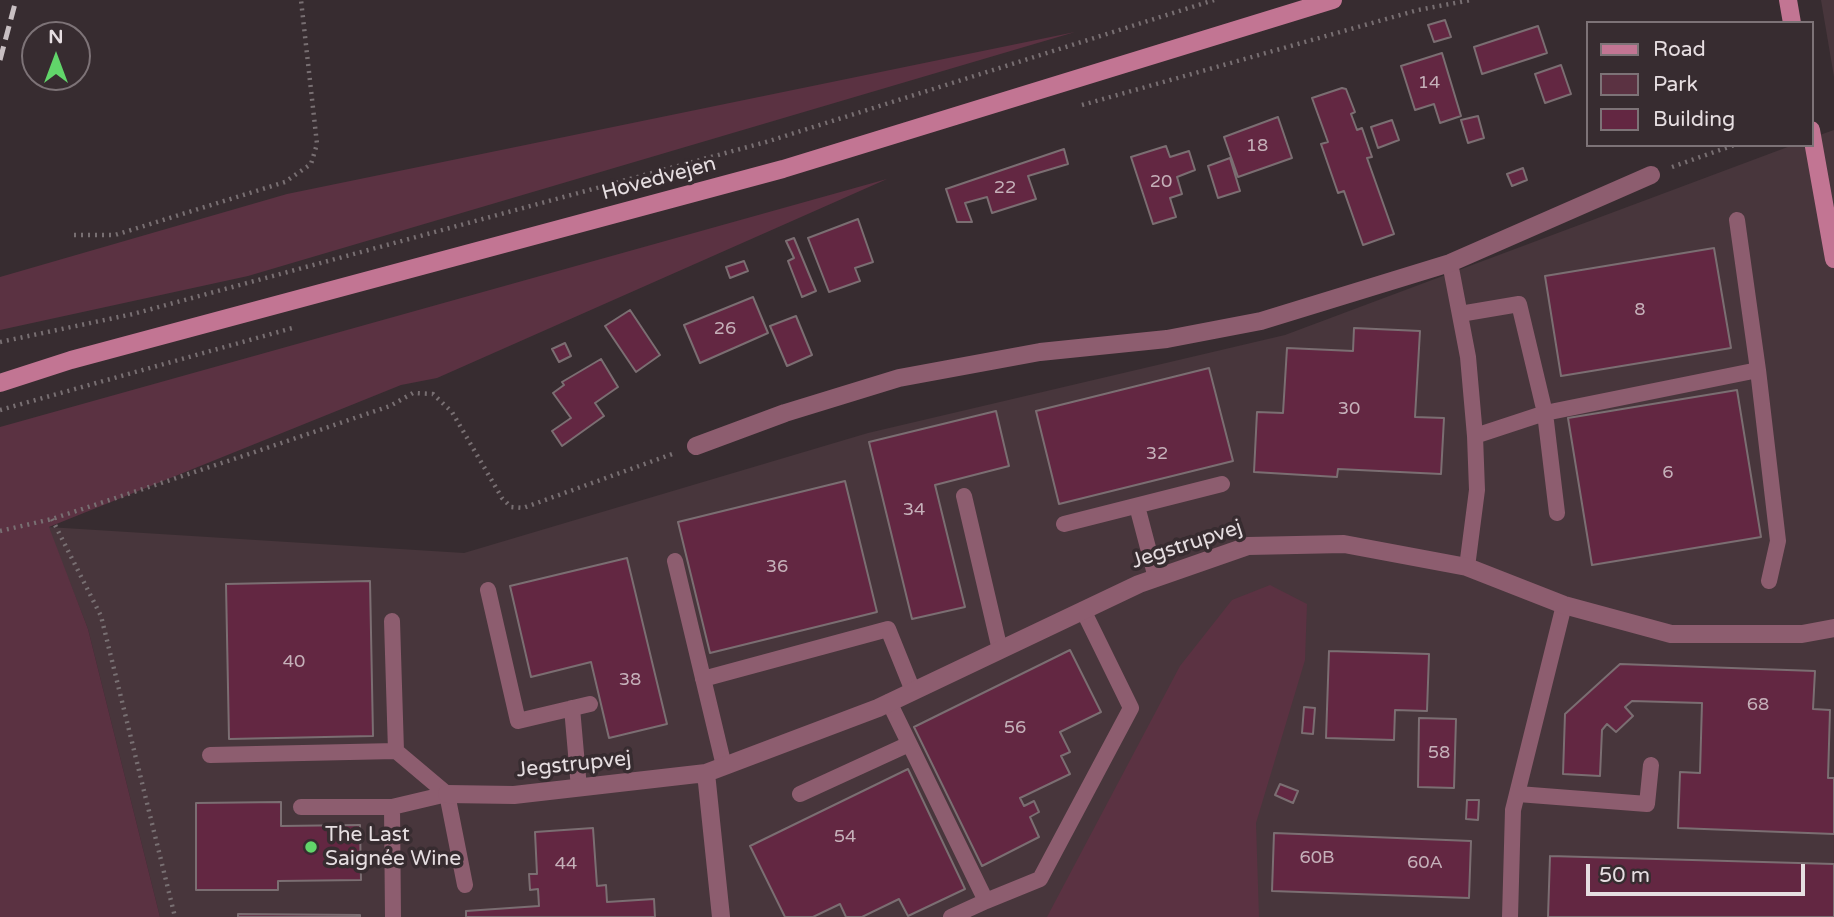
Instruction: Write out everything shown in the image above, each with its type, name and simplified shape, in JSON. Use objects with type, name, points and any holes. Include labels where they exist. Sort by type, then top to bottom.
[{"type":"main road","name":"Hovedvejen","points":[[0,383],[68,361],[783,169],[1333,0]]},
{"type":"main road","points":[[1788,0],[1793,21]]},
{"type":"main road","points":[[1813,141],[1834,259]]},
{"type":"main road","name":"Hovedvejen","points":[[0,371],[68,361]]},
{"type":"street","points":[[696,446],[785,413],[899,378],[1040,352],[1167,339],[1261,321],[1450,264],[1651,175]]},
{"type":"street","name":"Jegstrupvej","points":[[447,794],[514,795],[706,773],[889,702],[1139,584],[1248,546],[1344,544],[1467,567],[1564,605],[1671,634],[1802,634],[1834,628]]},
{"type":"street","points":[[706,773],[721,917]]},
{"type":"lane","points":[[1737,220],[1758,370],[1777,541],[1769,581]]},
{"type":"lane","points":[[1450,264],[1468,357],[1475,436],[1476,490],[1467,567]]},
{"type":"lane","points":[[1460,314],[1519,304],[1545,413],[1557,513]]},
{"type":"lane","points":[[1475,436],[1545,413],[1758,370]]},
{"type":"lane","points":[[1065,524],[1223,484]]},
{"type":"lane","points":[[964,496],[1000,650]]},
{"type":"lane","points":[[1137,506],[1156,578]]},
{"type":"lane","points":[[674,561],[724,766]]},
{"type":"lane","points":[[488,590],[518,720],[590,704]]},
{"type":"lane","points":[[1510,917],[1513,810],[1564,605]]},
{"type":"lane","points":[[951,917],[1041,879],[1131,708],[1083,610]]},
{"type":"lane","points":[[392,621],[396,751]]},
{"type":"lane","points":[[703,679],[888,629],[913,691]]},
{"type":"lane","points":[[889,702],[986,901]]},
{"type":"lane","points":[[572,708],[579,788]]},
{"type":"lane","points":[[800,794],[909,744]]},
{"type":"lane","points":[[210,755],[396,751],[447,794],[465,885]]},
{"type":"lane","points":[[1518,794],[1647,804],[1651,765]]},
{"type":"lane","points":[[301,807],[391,807],[447,794]]},
{"type":"lane","points":[[391,807],[393,917]]},
{"type":"path","points":[[74,235],[115,235],[285,182],[311,164],[317,144],[301,0]]},
{"type":"path","points":[[0,342],[133,314],[766,142],[1214,0]]},
{"type":"path","points":[[1651,175],[1728,147]]},
{"type":"path","points":[[0,531],[52,519],[390,406],[413,393],[433,394],[452,412],[502,498],[511,507],[523,508],[696,446]]},
{"type":"path","points":[[52,519],[101,615],[176,917]]},
{"type":"shaded area","points":[[1821,0],[1834,0],[1834,77]]},
{"type":"shaded area","points":[[1834,130],[1834,917],[160,917],[88,629],[48,527],[464,553],[868,433],[1285,335],[1788,147],[1813,147],[1813,137]]},
{"type":"green space","points":[[1075,32],[248,276],[0,330],[0,277],[287,194]]},
{"type":"green space","points":[[887,179],[437,378],[401,385],[49,527],[88,629],[160,917],[0,917],[0,427]]},
{"type":"green space","points":[[1270,585],[1307,604],[1305,660],[1256,823],[1259,917],[1047,917],[1180,666],[1232,600]]},
{"type":"building","points":[[1445,20],[1451,37],[1434,42],[1428,25]]},
{"type":"building","points":[[1538,26],[1547,53],[1482,74],[1474,47]]},
{"type":"building","points":[[1442,53],[1461,116],[1440,123],[1434,104],[1415,110],[1401,66]]},
{"type":"building","points":[[1561,65],[1571,94],[1545,103],[1535,74]]},
{"type":"building","points":[[1346,89],[1355,112],[1351,114],[1357,130],[1362,128],[1372,157],[1367,158],[1394,234],[1363,245],[1344,191],[1338,193],[1321,144],[1328,142],[1312,98]]},
{"type":"building","points":[[1478,116],[1484,138],[1468,143],[1461,120]]},
{"type":"building","points":[[1278,117],[1292,158],[1238,177],[1224,137]]},
{"type":"building","points":[[1392,120],[1399,140],[1378,148],[1371,127]]},
{"type":"building","points":[[1166,146],[1170,157],[1189,151],[1195,170],[1177,177],[1182,194],[1170,198],[1176,217],[1153,224],[1131,157]]},
{"type":"building","points":[[1064,149],[1068,164],[1028,176],[1036,199],[992,213],[987,197],[965,203],[972,222],[957,222],[946,189]]},
{"type":"building","points":[[1230,158],[1240,191],[1218,198],[1208,166]]},
{"type":"building","points":[[1523,168],[1527,180],[1512,186],[1507,174]]},
{"type":"building","points":[[858,219],[873,262],[855,268],[860,281],[829,292],[808,238]]},
{"type":"building","points":[[794,238],[816,291],[802,297],[788,261],[794,258],[786,241]]},
{"type":"building","points":[[1714,248],[1731,348],[1561,376],[1545,276]]},
{"type":"building","points":[[744,261],[748,271],[730,278],[726,267]]},
{"type":"building","points":[[753,297],[768,333],[700,363],[684,325]]},
{"type":"building","points":[[630,310],[660,355],[636,372],[605,326]]},
{"type":"building","points":[[796,316],[812,355],[787,366],[770,326]]},
{"type":"building","points":[[1354,328],[1420,331],[1415,417],[1444,418],[1441,474],[1338,469],[1337,477],[1254,472],[1257,412],[1283,413],[1287,348],[1353,351]]},
{"type":"building","points":[[565,343],[571,356],[559,362],[552,349]]},
{"type":"building","points":[[601,359],[618,387],[595,403],[604,416],[562,446],[552,431],[571,418],[553,393],[564,385],[562,382]]},
{"type":"building","points":[[1209,368],[1233,461],[1059,504],[1036,411]]},
{"type":"building","points":[[1737,390],[1761,537],[1592,565],[1568,418]]},
{"type":"building","points":[[996,411],[1009,466],[935,485],[965,607],[912,619],[869,442]]},
{"type":"building","points":[[845,481],[877,612],[710,653],[678,522]]},
{"type":"building","points":[[627,558],[667,724],[609,738],[591,662],[531,677],[510,586]]},
{"type":"building","points":[[370,581],[373,736],[229,739],[226,584]]},
{"type":"building","points":[[1070,650],[1101,712],[1060,732],[1070,752],[1061,756],[1070,774],[1020,798],[1024,806],[1034,801],[1039,812],[1030,817],[1039,837],[982,866],[914,727]]},
{"type":"building","points":[[1329,651],[1429,654],[1427,711],[1395,710],[1394,740],[1326,738]]},
{"type":"building","points":[[1620,664],[1815,671],[1813,709],[1830,710],[1828,778],[1834,778],[1834,834],[1678,828],[1680,772],[1700,773],[1702,703],[1632,701],[1625,707],[1633,716],[1616,732],[1607,724],[1602,730],[1600,776],[1563,774],[1565,714]]},
{"type":"building","points":[[1304,707],[1315,708],[1313,734],[1302,733]]},
{"type":"building","points":[[1419,718],[1456,719],[1454,788],[1418,787]]},
{"type":"building","points":[[908,769],[965,889],[908,916],[899,899],[862,917],[846,917],[840,904],[813,917],[785,917],[750,846]]},
{"type":"building","points":[[1280,784],[1298,791],[1293,803],[1275,795]]},
{"type":"building","points":[[1467,800],[1479,800],[1478,820],[1466,819]]},
{"type":"building","points":[[281,802],[281,826],[360,825],[361,880],[278,881],[278,890],[196,890],[196,803]]},
{"type":"building","points":[[593,828],[597,886],[606,885],[607,902],[654,899],[655,917],[466,917],[466,911],[539,906],[538,889],[530,890],[529,874],[537,874],[535,832]]},
{"type":"building","points":[[1274,833],[1471,841],[1469,898],[1272,891]]},
{"type":"building","points":[[1550,856],[1834,864],[1834,917],[1548,917]]},
{"type":"building","points":[[238,914],[360,915],[360,917],[238,917]]},
{"type":"railway","points":[[0,60],[16,0]]},
{"type":"place","name":"The Last Saignée Wine","points":[[311,847]]}]
